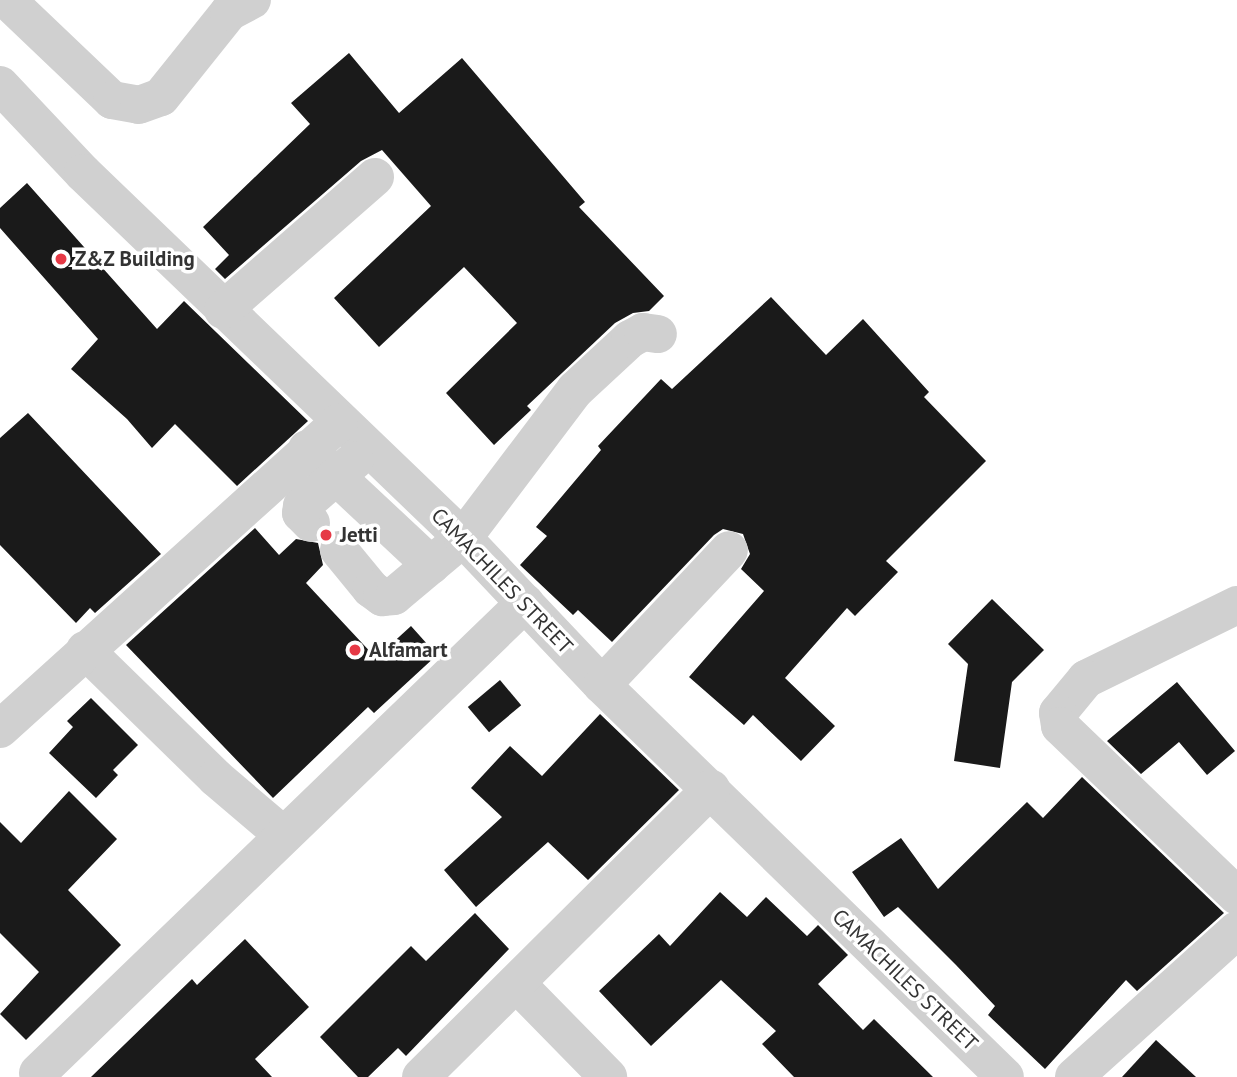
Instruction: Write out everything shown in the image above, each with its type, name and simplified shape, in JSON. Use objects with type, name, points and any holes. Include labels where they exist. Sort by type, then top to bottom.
[{"type":"street","points":[[7,0],[111,100],[139,105],[161,97],[229,12],[253,0]]},
{"type":"street","name":"CAMACHILES STREET","points":[[0,85],[223,310],[367,450],[463,538],[602,685],[1005,1077]]},
{"type":"street","points":[[223,310],[375,177]]},
{"type":"street","points":[[339,550],[382,597],[394,596],[463,538],[575,390],[630,339],[643,332],[658,334]]},
{"type":"street","points":[[0,729],[307,449],[339,423]]},
{"type":"street","points":[[307,449],[431,565]]},
{"type":"street","points":[[311,523],[301,513],[302,506],[367,450]]},
{"type":"street","points":[[602,685],[729,550]]},
{"type":"street","points":[[38,1073],[525,603]]},
{"type":"street","points":[[1237,605],[1086,679],[1058,713],[1060,726],[1237,896]]},
{"type":"street","points":[[85,650],[216,778],[283,835]]},
{"type":"street","points":[[421,1077],[518,985],[711,789]]},
{"type":"street","points":[[1074,1077],[1237,930]]},
{"type":"street","points":[[518,985],[608,1077]]},
{"type":"building","points":[[349,53],[399,113],[462,58],[585,202],[579,207],[664,296],[649,311],[633,313],[615,323],[527,406],[531,410],[494,445],[446,393],[517,323],[464,267],[379,347],[334,298],[431,206],[382,150],[361,161],[225,279],[215,269],[229,255],[203,227],[310,124],[291,103]]},
{"type":"building","points":[[27,183],[157,329],[184,301],[308,421],[237,486],[175,424],[152,448],[127,419],[71,369],[98,339],[0,228],[0,208]]},
{"type":"building","points":[[771,297],[826,355],[863,319],[929,392],[924,397],[986,461],[886,561],[898,572],[855,616],[847,608],[785,678],[835,726],[801,761],[753,715],[744,725],[689,677],[764,591],[741,569],[750,554],[743,534],[723,529],[714,535],[612,642],[578,610],[573,615],[520,565],[547,536],[536,527],[601,450],[598,446],[661,379],[672,389]]},
{"type":"building","points":[[28,413],[161,554],[95,613],[90,608],[76,623],[0,545],[0,438]]},
{"type":"building","points":[[255,528],[279,555],[296,539],[318,543],[323,565],[306,583],[376,658],[411,626],[437,655],[374,713],[368,707],[273,798],[126,645]]},
{"type":"building","points":[[992,599],[1044,650],[1012,682],[1000,768],[954,761],[968,664],[948,644]]},
{"type":"building","points":[[500,680],[521,705],[489,732],[468,707]]},
{"type":"building","points":[[1177,682],[1235,751],[1207,775],[1179,742],[1141,774],[1107,741]]},
{"type":"building","points":[[91,698],[138,745],[113,770],[118,775],[96,798],[49,753],[73,727],[67,721]]},
{"type":"building","points":[[600,714],[679,790],[588,880],[548,842],[476,907],[444,870],[502,817],[471,788],[510,746],[542,776]]},
{"type":"building","points":[[1082,777],[1224,913],[1137,991],[1126,980],[1045,1069],[988,1015],[995,1006],[956,965],[898,907],[884,917],[852,872],[901,838],[938,889],[1027,802],[1043,818]]},
{"type":"building","points":[[69,791],[117,839],[68,890],[121,945],[26,1040],[0,1014],[39,972],[0,933],[0,822],[21,843]]},
{"type":"building","points":[[720,892],[747,917],[766,897],[807,936],[818,925],[848,955],[818,984],[863,1030],[874,1019],[933,1077],[794,1077],[762,1044],[776,1031],[721,980],[651,1046],[599,991],[659,934],[670,946]]},
{"type":"building","points":[[475,913],[509,949],[406,1056],[398,1048],[368,1077],[358,1077],[320,1037],[411,946],[426,961]]},
{"type":"building","points":[[245,939],[309,1007],[255,1059],[272,1077],[91,1077],[192,979],[197,985]]},
{"type":"building","points":[[1156,1040],[1196,1077],[1122,1077]]},
{"type":"place","name":"Z&Z Building","points":[[61,259]]},
{"type":"place","name":"Jetti","points":[[326,535]]},
{"type":"place","name":"Alfamart","points":[[355,650]]}]
